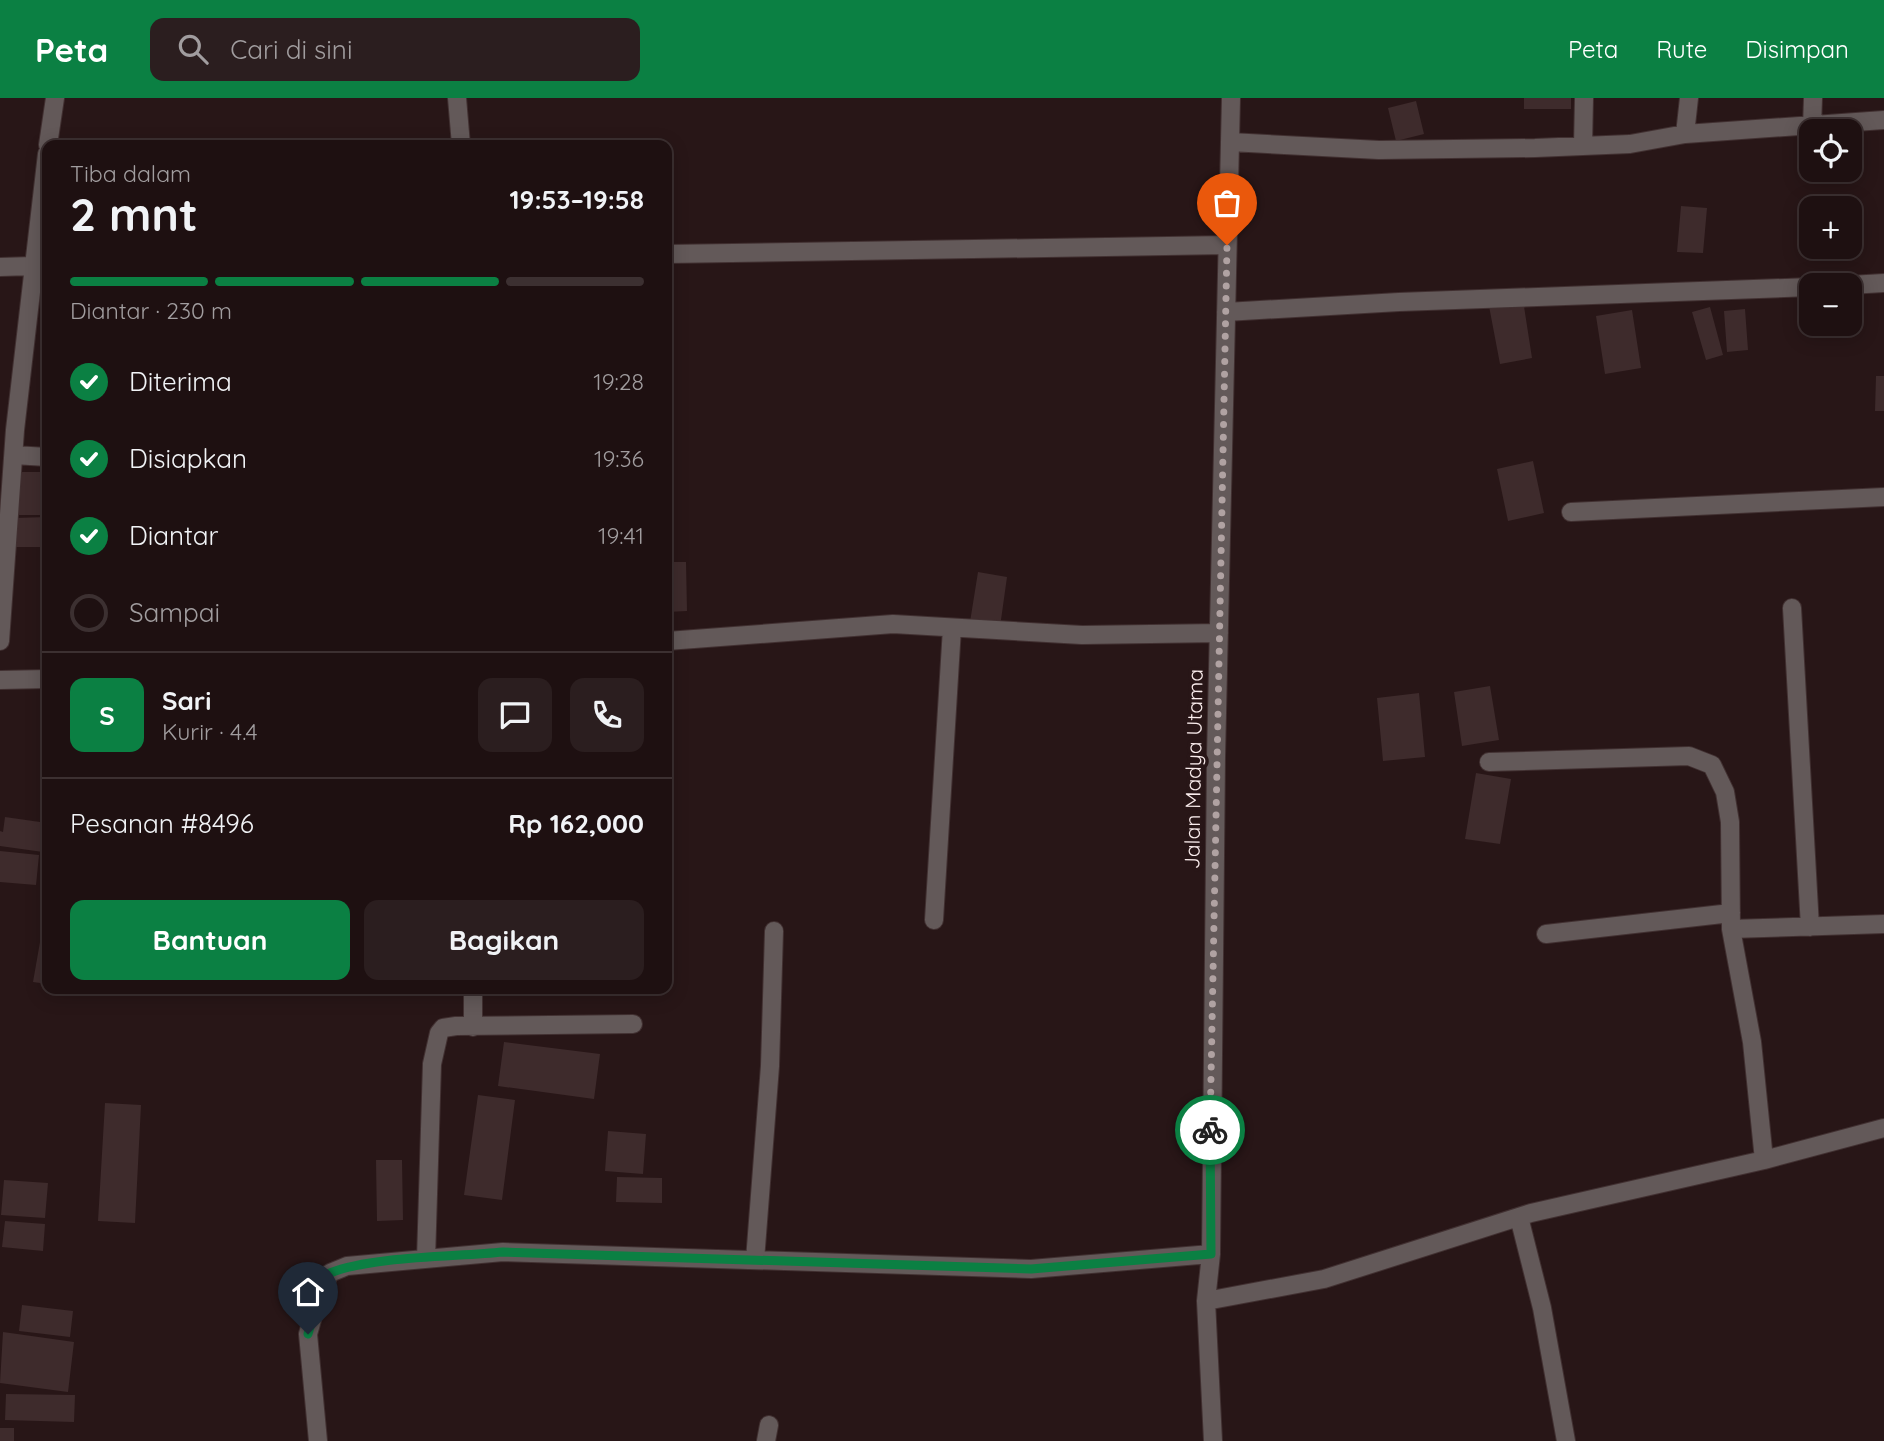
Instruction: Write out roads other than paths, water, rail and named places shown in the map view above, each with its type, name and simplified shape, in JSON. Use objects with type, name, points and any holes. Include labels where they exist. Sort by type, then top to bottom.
[{"type":"street","points":[[49,140],[55,98]]},
{"type":"street","points":[[457,98],[461,140]]},
{"type":"street","name":"Jalan Madya Utama","points":[[1213,1441],[1206,1301],[1211,1254],[1219,633],[1231,98]]},
{"type":"street","points":[[1583,146],[1584,98]]},
{"type":"street","points":[[1685,134],[1689,98]]},
{"type":"street","points":[[1812,119],[1813,98]]},
{"type":"street","points":[[1862,122],[1884,120]]},
{"type":"street","points":[[1230,142],[1379,150],[1583,146],[1630,144],[1685,134],[1799,128]]},
{"type":"street","points":[[0,641],[14,455],[42,191]]},
{"type":"street","points":[[672,254],[1227,245]]},
{"type":"street","points":[[0,267],[32,266]]},
{"type":"street","points":[[1862,285],[1884,284]]},
{"type":"street","points":[[1226,312],[1426,301],[1799,287]]},
{"type":"street","points":[[14,455],[42,457]]},
{"type":"street","points":[[1571,512],[1884,497]]},
{"type":"street","points":[[1792,608],[1810,927]]},
{"type":"street","points":[[672,641],[893,624],[1082,635],[1219,633]]},
{"type":"street","points":[[934,920],[952,628]]},
{"type":"street","points":[[0,680],[42,679]]},
{"type":"street","points":[[1489,762],[1689,756],[1712,765],[1725,792],[1730,822],[1731,921],[1752,1042],[1764,1160]]},
{"type":"street","points":[[1546,933],[1731,921],[1810,927],[1884,924]]},
{"type":"street","points":[[755,1260],[770,1066],[774,931]]},
{"type":"street","points":[[473,994],[473,1027]]},
{"type":"street","points":[[426,1259],[428,1107],[436,1039],[443,1028],[633,1024]]},
{"type":"street","points":[[1206,1301],[1324,1279],[1519,1217],[1764,1160],[1884,1128]]},
{"type":"street","points":[[1519,1217],[1542,1308],[1566,1441]]},
{"type":"street","points":[[318,1441],[308,1334],[319,1295],[330,1273],[347,1266],[503,1252],[1031,1269],[1211,1254]]}]
